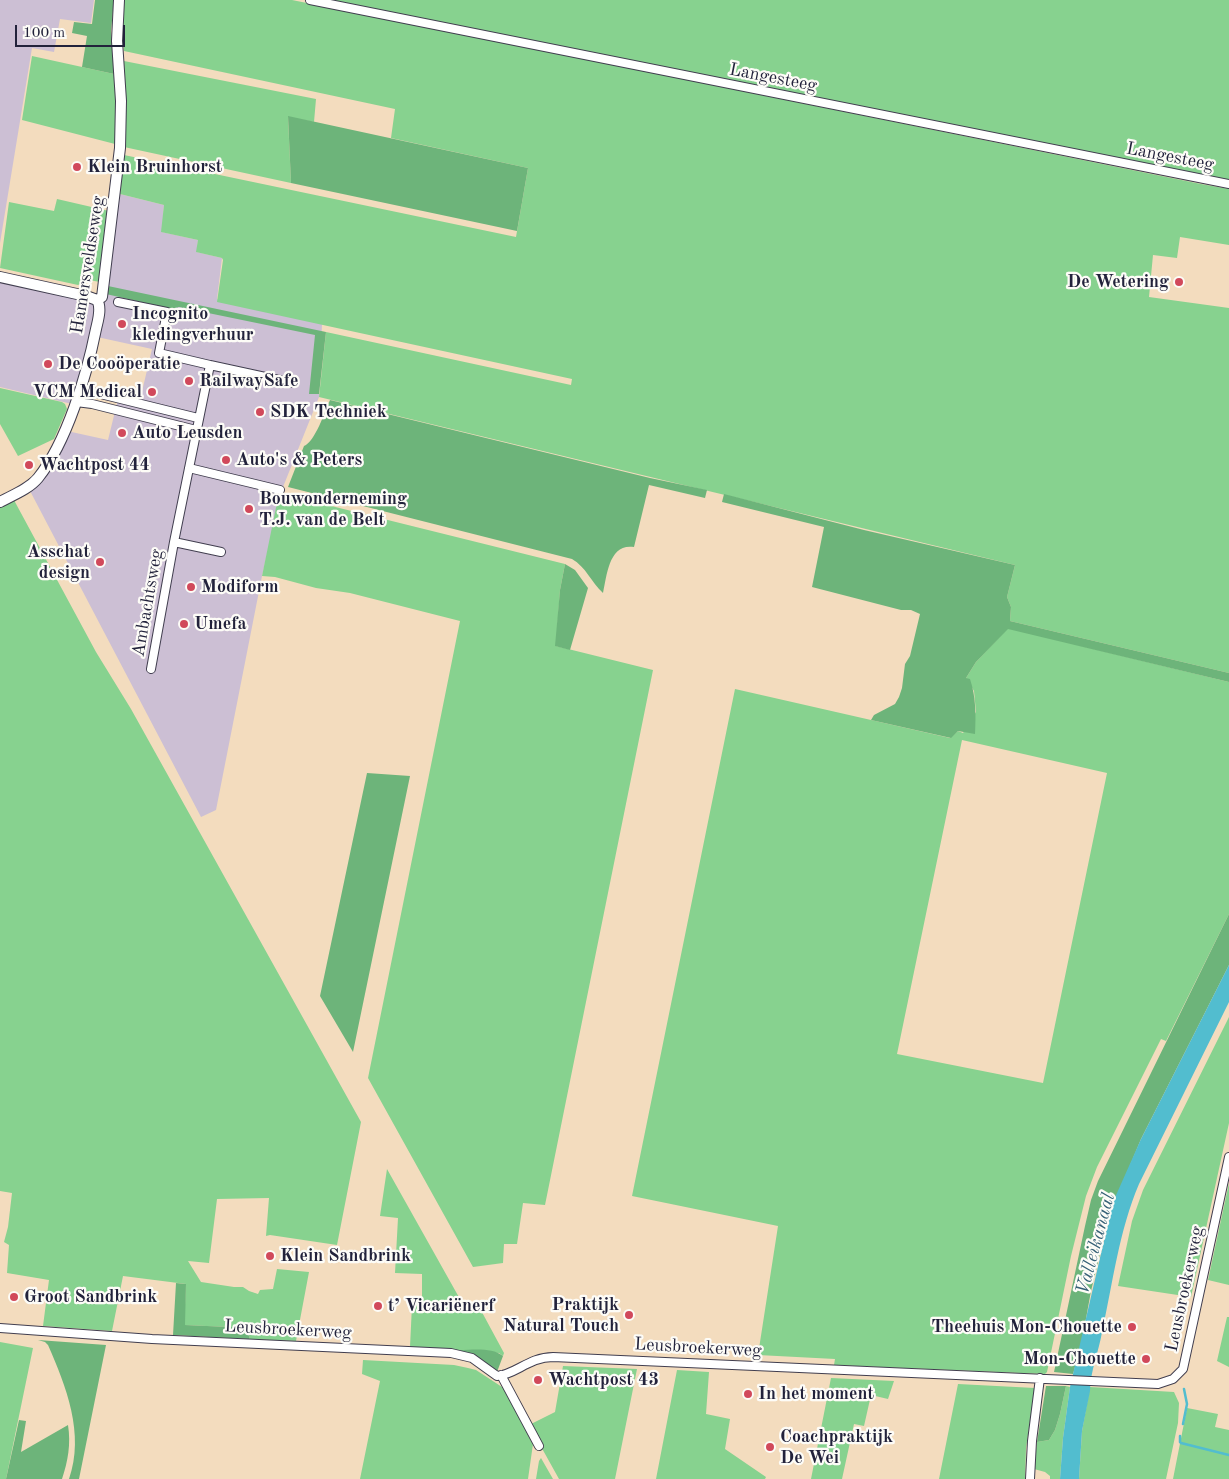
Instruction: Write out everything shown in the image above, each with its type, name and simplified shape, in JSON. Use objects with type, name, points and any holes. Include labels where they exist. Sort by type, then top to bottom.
[{"type":"street","name":"Hamersveldseweg","points":[[0,502],[31,485],[41,474],[61,438],[76,402],[93,344],[100,307],[97,300],[102,297],[120,148],[121,101],[117,41],[119,0]]},
{"type":"street","name":"Langesteeg","points":[[310,0],[1229,184]]},
{"type":"street","points":[[0,277],[97,300]]},
{"type":"street","points":[[118,302],[167,312],[159,353],[293,383]]},
{"type":"street","name":"Ambachtsweg","points":[[151,669],[174,542],[210,364]]},
{"type":"street","points":[[80,389],[198,418]]},
{"type":"street","points":[[76,402],[92,404],[196,430]]},
{"type":"street","points":[[189,468],[280,490]]},
{"type":"street","name":"Ambachtsweg","points":[[174,542],[221,552]]},
{"type":"street","name":"Leusbroekerweg","points":[[0,1328],[152,1339],[441,1352],[466,1356],[478,1362],[493,1374],[501,1375],[534,1360],[553,1357],[1158,1384],[1173,1380],[1183,1369],[1229,1157]]},
{"type":"street","points":[[501,1375],[539,1446]]},
{"type":"street","points":[[1030,1479],[1032,1441],[1040,1378]]},
{"type":"shaded area","points":[[0,0],[94,0],[91,23],[60,19],[54,52],[32,48],[0,243]]},
{"type":"shaded area","points":[[120,194],[164,205],[162,232],[198,240],[197,252],[222,258],[217,299],[322,324],[319,397],[281,492],[262,576],[216,810],[201,817],[29,489],[67,431],[108,440],[119,395],[140,400],[152,349],[97,337],[72,404],[0,387],[0,279],[104,304]]},
{"type":"green space","points":[[95,0],[114,0],[111,31],[114,74],[82,67],[87,36],[72,33],[74,22],[92,24]]},
{"type":"green space","points":[[124,0],[292,0],[1229,189],[1229,245],[1180,237],[1177,258],[1153,255],[1149,297],[1229,308],[1229,673],[1010,621],[1011,607],[1007,597],[1015,565],[319,397],[326,332],[571,385],[572,379],[217,302],[222,258],[196,252],[198,240],[161,232],[164,205],[120,194],[124,155],[516,237],[528,168],[391,138],[395,109],[124,51]]},
{"type":"green space","points":[[328,0],[1229,0],[1229,182]]},
{"type":"green space","points":[[32,56],[114,74],[117,104],[115,144],[22,120]]},
{"type":"green space","points":[[124,61],[316,99],[314,122],[288,117],[291,183],[124,147],[126,129]]},
{"type":"green space","points":[[288,116],[528,168],[517,231],[291,183]]},
{"type":"green space","points":[[57,199],[109,211],[100,282],[89,280],[78,285],[0,268],[9,202],[54,211]]},
{"type":"green space","points":[[108,286],[326,332],[319,394],[309,394],[315,335],[179,307],[172,309],[106,294]]},
{"type":"green space","points":[[0,388],[65,404],[67,409],[54,439],[18,456],[0,424]]},
{"type":"green space","points":[[330,400],[650,478],[707,490],[705,498],[649,485],[634,547],[626,547],[614,555],[608,569],[603,593],[581,566],[572,559],[288,487],[304,446],[316,433]]},
{"type":"green space","points":[[279,493],[565,564],[560,590],[556,646],[653,670],[545,1205],[523,1203],[517,1244],[504,1244],[503,1263],[473,1267],[368,1078],[460,621],[350,593],[316,588],[275,577],[262,576]]},
{"type":"green space","points":[[724,494],[864,530],[1015,565],[1007,597],[1011,607],[1010,621],[1229,673],[1229,682],[1008,629],[976,662],[966,678],[970,679],[973,693],[975,734],[958,731],[951,738],[871,720],[874,715],[895,704],[899,697],[905,664],[910,656],[920,614],[911,610],[901,610],[812,587],[824,527],[722,502]]},
{"type":"green space","points":[[16,497],[15,502],[96,652],[131,709],[361,1122],[337,1245],[266,1236],[269,1198],[217,1199],[209,1263],[188,1261],[201,1282],[243,1287],[258,1294],[260,1290],[273,1289],[277,1269],[309,1272],[296,1341],[249,1339],[251,1328],[184,1325],[186,1284],[123,1276],[112,1331],[43,1326],[49,1280],[7,1273],[9,1245],[4,1242],[8,1227],[12,1193],[0,1191],[0,506]]},
{"type":"green space","points":[[565,564],[575,570],[588,588],[570,650],[555,646],[560,590]]},
{"type":"green space","points":[[1008,628],[1229,682],[1229,914],[1166,1041],[1161,1039],[1097,1167],[1086,1196],[1071,1256],[1047,1372],[1045,1374],[834,1365],[835,1359],[758,1355],[778,1226],[632,1196],[735,689],[950,738],[958,731],[963,733],[976,712],[974,691],[966,678],[976,662]],"holes":[[[962,740],[1107,773],[1043,1083],[897,1054]]]},
{"type":"green space","points":[[367,773],[410,776],[353,1052],[320,996]]},
{"type":"green space","points":[[1229,914],[1229,965],[1141,1139],[1109,1216],[1091,1291],[1081,1346],[1073,1374],[1054,1372],[1085,1226],[1098,1181]]},
{"type":"green space","points":[[1229,1017],[1229,1123],[1191,1297],[1118,1286],[1132,1221],[1143,1190]]},
{"type":"green space","points":[[387,1169],[465,1308],[477,1303],[504,1353],[503,1356],[499,1353],[410,1347],[412,1305],[422,1306],[422,1274],[395,1273],[398,1218],[380,1216]]},
{"type":"green space","points":[[1229,1183],[1229,1285],[1208,1280]]},
{"type":"green space","points":[[176,1283],[186,1284],[185,1325],[251,1328],[249,1339],[173,1335]]},
{"type":"green space","points":[[1227,1317],[1229,1317],[1229,1367],[1217,1361]]},
{"type":"green space","points":[[38,1340],[106,1345],[79,1479],[69,1479],[75,1445],[74,1428],[67,1394],[48,1345]]},
{"type":"green space","points":[[0,1342],[33,1348],[6,1479],[0,1479]]},
{"type":"green space","points":[[459,1350],[488,1350],[503,1356],[497,1372],[473,1355]]},
{"type":"green space","points":[[363,1360],[454,1365],[476,1370],[502,1387],[507,1392],[533,1444],[528,1479],[360,1479],[380,1381],[362,1374]]},
{"type":"green space","points":[[563,1366],[637,1369],[615,1479],[559,1479],[529,1425],[555,1412]]},
{"type":"green space","points":[[677,1370],[709,1372],[706,1414],[730,1419],[725,1449],[766,1477],[765,1479],[656,1479]]},
{"type":"green space","points":[[831,1378],[894,1381],[888,1399],[871,1395],[864,1426],[854,1424],[842,1479],[811,1479]]},
{"type":"green space","points":[[958,1384],[1035,1388],[1026,1448],[1025,1479],[939,1479]]},
{"type":"green space","points":[[1046,1386],[1066,1386],[1055,1430],[1049,1440],[1037,1442]]},
{"type":"green space","points":[[1066,1386],[1070,1387],[1060,1479],[1050,1479],[1050,1476],[1045,1472],[1034,1469],[1037,1442],[1049,1440],[1055,1430]]},
{"type":"green space","points":[[1090,1387],[1174,1392],[1179,1403],[1178,1423],[1166,1479],[1079,1479],[1082,1431]]},
{"type":"green space","points":[[1187,1408],[1218,1414],[1215,1427],[1229,1430],[1229,1479],[1173,1479]]},
{"type":"green space","points":[[19,1420],[26,1421],[21,1452],[68,1425],[68,1452],[62,1479],[6,1479]]},
{"type":"green space","points":[[541,1458],[553,1479],[536,1479]]},
{"type":"water","points":[[1229,965],[1229,1002],[1139,1184],[1126,1220],[1101,1339],[1091,1376],[1082,1431],[1079,1479],[1060,1479],[1070,1387],[1113,1202],[1141,1139]]},
{"type":"waterway","points":[[1183,1424],[1187,1404],[1184,1389]]},
{"type":"waterway","points":[[1180,1436],[1181,1443],[1229,1455]]},
{"type":"place","name":"Klein Bruinhorst","points":[[77,167]]},
{"type":"place","name":"De Wetering","points":[[1179,282]]},
{"type":"place","name":"Incognito kledingverhuur","points":[[122,324]]},
{"type":"place","name":"De Cooöperatie","points":[[48,364]]},
{"type":"place","name":"RailwaySafe","points":[[189,381]]},
{"type":"place","name":"VCM Medical","points":[[152,392]]},
{"type":"place","name":"SDK Techniek","points":[[260,412]]},
{"type":"place","name":"Auto Leusden","points":[[122,433]]},
{"type":"place","name":"Auto's & Peters","points":[[226,460]]},
{"type":"place","name":"Wachtpost 44","points":[[29,465]]},
{"type":"place","name":"Bouwonderneming T.J. van de Belt","points":[[249,509]]},
{"type":"place","name":"Asschat design","points":[[100,562]]},
{"type":"place","name":"Modiform","points":[[191,587]]},
{"type":"place","name":"Umefa","points":[[184,624]]},
{"type":"place","name":"Klein Sandbrink","points":[[270,1256]]},
{"type":"place","name":"Groot Sandbrink","points":[[14,1297]]},
{"type":"place","name":"t’ Vicariënerf","points":[[378,1306]]},
{"type":"place","name":"Praktijk Natural Touch","points":[[629,1315]]},
{"type":"place","name":"Theehuis Mon-Chouette","points":[[1132,1327]]},
{"type":"place","name":"Mon-Chouette","points":[[1146,1359]]},
{"type":"place","name":"Wachtpost 43","points":[[538,1380]]},
{"type":"place","name":"In het moment","points":[[748,1394]]},
{"type":"place","name":"Coachpraktijk De Wei","points":[[770,1447]]},
{"type":"water label","name":"Valleikanaal","points":[[1096,1244]]}]
